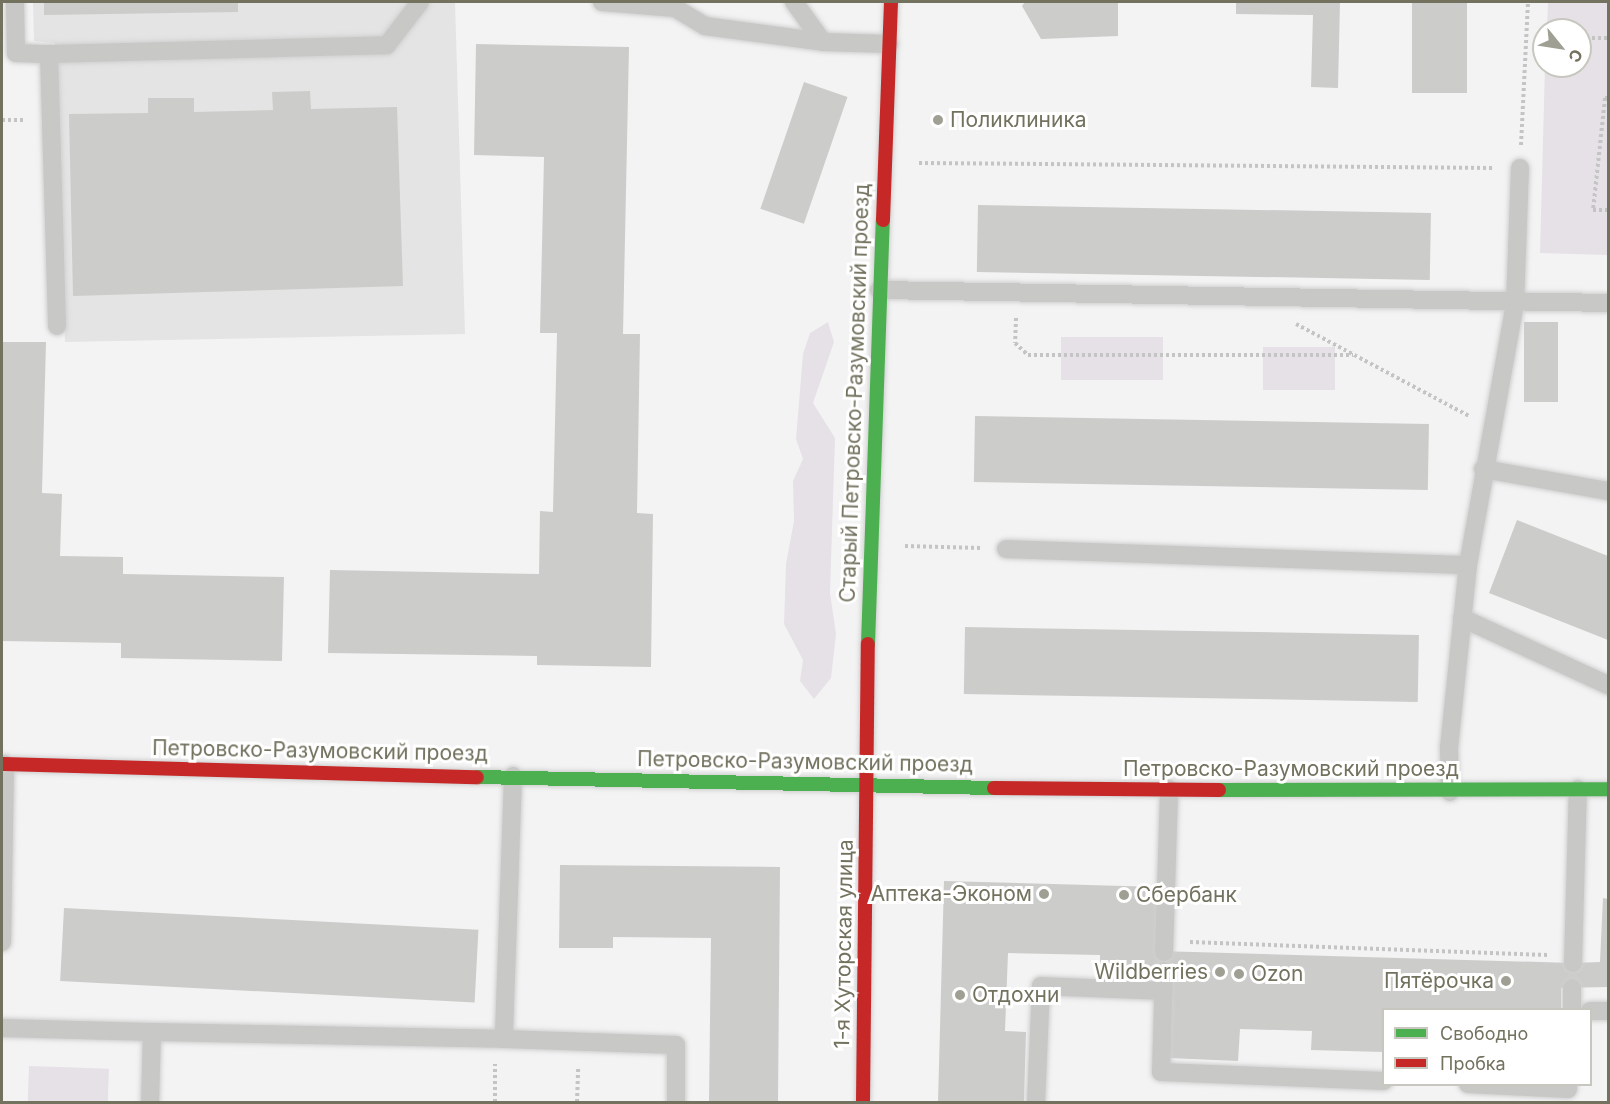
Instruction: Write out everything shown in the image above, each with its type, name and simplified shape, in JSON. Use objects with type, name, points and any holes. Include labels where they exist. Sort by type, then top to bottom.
[{"type":"street","name":"Старый Петровско-Разумовский проезд","points":[[864,787],[883,162],[891,2]]},
{"type":"street","name":"Петровско-Разумовский проезд","points":[[4,764],[864,787],[1450,792],[1608,789]]},
{"type":"street","name":"1-я Хуторская улица","points":[[863,1102],[867,848],[864,787]]},
{"type":"lane","points":[[15,2],[16,53],[49,54],[387,45],[420,2]]},
{"type":"lane","points":[[602,2],[675,8],[705,26],[823,42],[889,44]]},
{"type":"lane","points":[[794,2],[823,42]]},
{"type":"lane","points":[[49,54],[57,326]]},
{"type":"lane","points":[[1450,792],[1449,748],[1468,565],[1483,469],[1515,304],[1520,168]]},
{"type":"lane","points":[[879,290],[1515,304],[1608,303]]},
{"type":"lane","points":[[1483,469],[1608,491]]},
{"type":"lane","points":[[1006,549],[1468,565]]},
{"type":"lane","points":[[1462,618],[1608,685]]},
{"type":"lane","points":[[2,942],[4,764]]},
{"type":"lane","points":[[500,1039],[513,776]]},
{"type":"lane","points":[[1165,947],[1170,789]]},
{"type":"lane","points":[[1572,960],[1578,789]]},
{"type":"lane","points":[[1164,971],[1161,1072],[1382,1081]]},
{"type":"lane","points":[[1036,1102],[1041,987],[1163,991]]},
{"type":"lane","points":[[1572,988],[1572,1008]]},
{"type":"lane","points":[[1592,1011],[1608,1011]]},
{"type":"lane","points":[[2,1028],[676,1045],[676,1102]]},
{"type":"lane","points":[[150,1102],[152,1032]]},
{"type":"lane","points":[[1508,1086],[1568,1089],[1569,1086]]},
{"type":"path","points":[[883,162],[1520,168],[1528,2]]},
{"type":"path","points":[[1592,38],[1608,38]]},
{"type":"path","points":[[1608,98],[1605,98],[1593,210],[1608,210]]},
{"type":"path","points":[[1017,294],[1015,343],[1028,355],[1353,355]]},
{"type":"path","points":[[1286,319],[1491,428]]},
{"type":"path","points":[[870,544],[1006,549]]},
{"type":"path","points":[[1165,947],[1572,960]]},
{"type":"path","points":[[495,1102],[500,1039]]},
{"type":"path","points":[[578,1041],[578,1102]]},
{"type":"shaded area","points":[[33,2],[455,2],[465,334],[65,342],[55,43],[34,41]]},
{"type":"shaded area","points":[[1548,2],[1608,2],[1608,255],[1540,253],[1545,78],[1592,78],[1592,18],[1547,18]]},
{"type":"shaded area","points":[[828,322],[834,342],[813,403],[835,438],[830,593],[836,634],[831,678],[814,699],[800,681],[803,660],[784,624],[786,564],[794,521],[793,481],[803,459],[796,439],[803,354],[810,333]]},
{"type":"shaded area","points":[[1061,337],[1163,337],[1163,380],[1061,380]]},
{"type":"shaded area","points":[[1263,347],[1335,347],[1335,390],[1263,390]]},
{"type":"shaded area","points":[[29,1066],[109,1069],[108,1102],[28,1102]]},
{"type":"building","points":[[44,2],[238,2],[238,12],[44,15]]},
{"type":"building","points":[[1025,2],[1118,2],[1118,36],[1041,39],[1022,6]]},
{"type":"building","points":[[1236,2],[1340,2],[1338,88],[1311,87],[1313,15],[1236,14]]},
{"type":"building","points":[[1412,2],[1467,2],[1467,93],[1412,93]]},
{"type":"building","points":[[476,44],[629,47],[623,334],[640,334],[637,513],[653,514],[651,667],[537,665],[537,656],[328,653],[330,570],[539,574],[540,511],[553,512],[557,333],[540,333],[544,157],[474,155]]},
{"type":"building","points":[[804,82],[847,97],[804,224],[760,209]]},
{"type":"building","points":[[310,91],[311,109],[397,107],[403,286],[73,296],[69,114],[148,113],[148,98],[194,98],[194,112],[273,110],[272,92]]},
{"type":"building","points":[[978,205],[1431,213],[1430,280],[977,272]]},
{"type":"building","points":[[1524,322],[1558,322],[1558,402],[1524,402]]},
{"type":"building","points":[[2,342],[46,342],[42,493],[62,494],[60,556],[123,557],[123,574],[284,577],[282,661],[121,658],[121,643],[2,641]]},
{"type":"building","points":[[975,416],[1429,424],[1428,490],[974,482]]},
{"type":"building","points":[[1517,520],[1608,556],[1608,640],[1489,593]]},
{"type":"building","points":[[965,627],[1419,635],[1418,702],[964,694]]},
{"type":"building","points":[[560,865],[780,867],[778,1102],[709,1102],[711,938],[613,937],[613,948],[559,948]]},
{"type":"building","points":[[944,881],[1160,887],[1158,951],[1573,963],[1600,962],[1603,898],[1608,899],[1608,987],[1561,988],[1561,1008],[1382,1008],[1382,1052],[1311,1050],[1312,1031],[1240,1029],[1238,1061],[1169,1058],[1172,971],[1100,969],[1100,955],[1008,953],[1005,1031],[1026,1032],[1024,1102],[938,1102]]},
{"type":"building","points":[[64,908],[478,930],[475,1003],[60,981]]},
{"type":"traffic: fast","points":[[868,644],[883,220]]},
{"type":"traffic: fast","points":[[477,777],[994,788]]},
{"type":"traffic: fast","points":[[1219,790],[1608,789]]},
{"type":"traffic: jam","points":[[883,220],[891,2]]},
{"type":"traffic: jam","points":[[863,1102],[868,644]]},
{"type":"traffic: jam","points":[[2,764],[477,777]]},
{"type":"traffic: jam","points":[[994,788],[1219,790]]},
{"type":"place","name":"Поликлиника","points":[[938,120]]},
{"type":"place","name":"Аптека-Эконом","points":[[1044,894]]},
{"type":"place","name":"Сбербанк","points":[[1124,895]]},
{"type":"place","name":"Wildberries","points":[[1220,972]]},
{"type":"place","name":"Ozon","points":[[1239,974]]},
{"type":"place","name":"Пятёрочка","points":[[1506,981]]},
{"type":"place","name":"Отдохни","points":[[960,995]]}]
